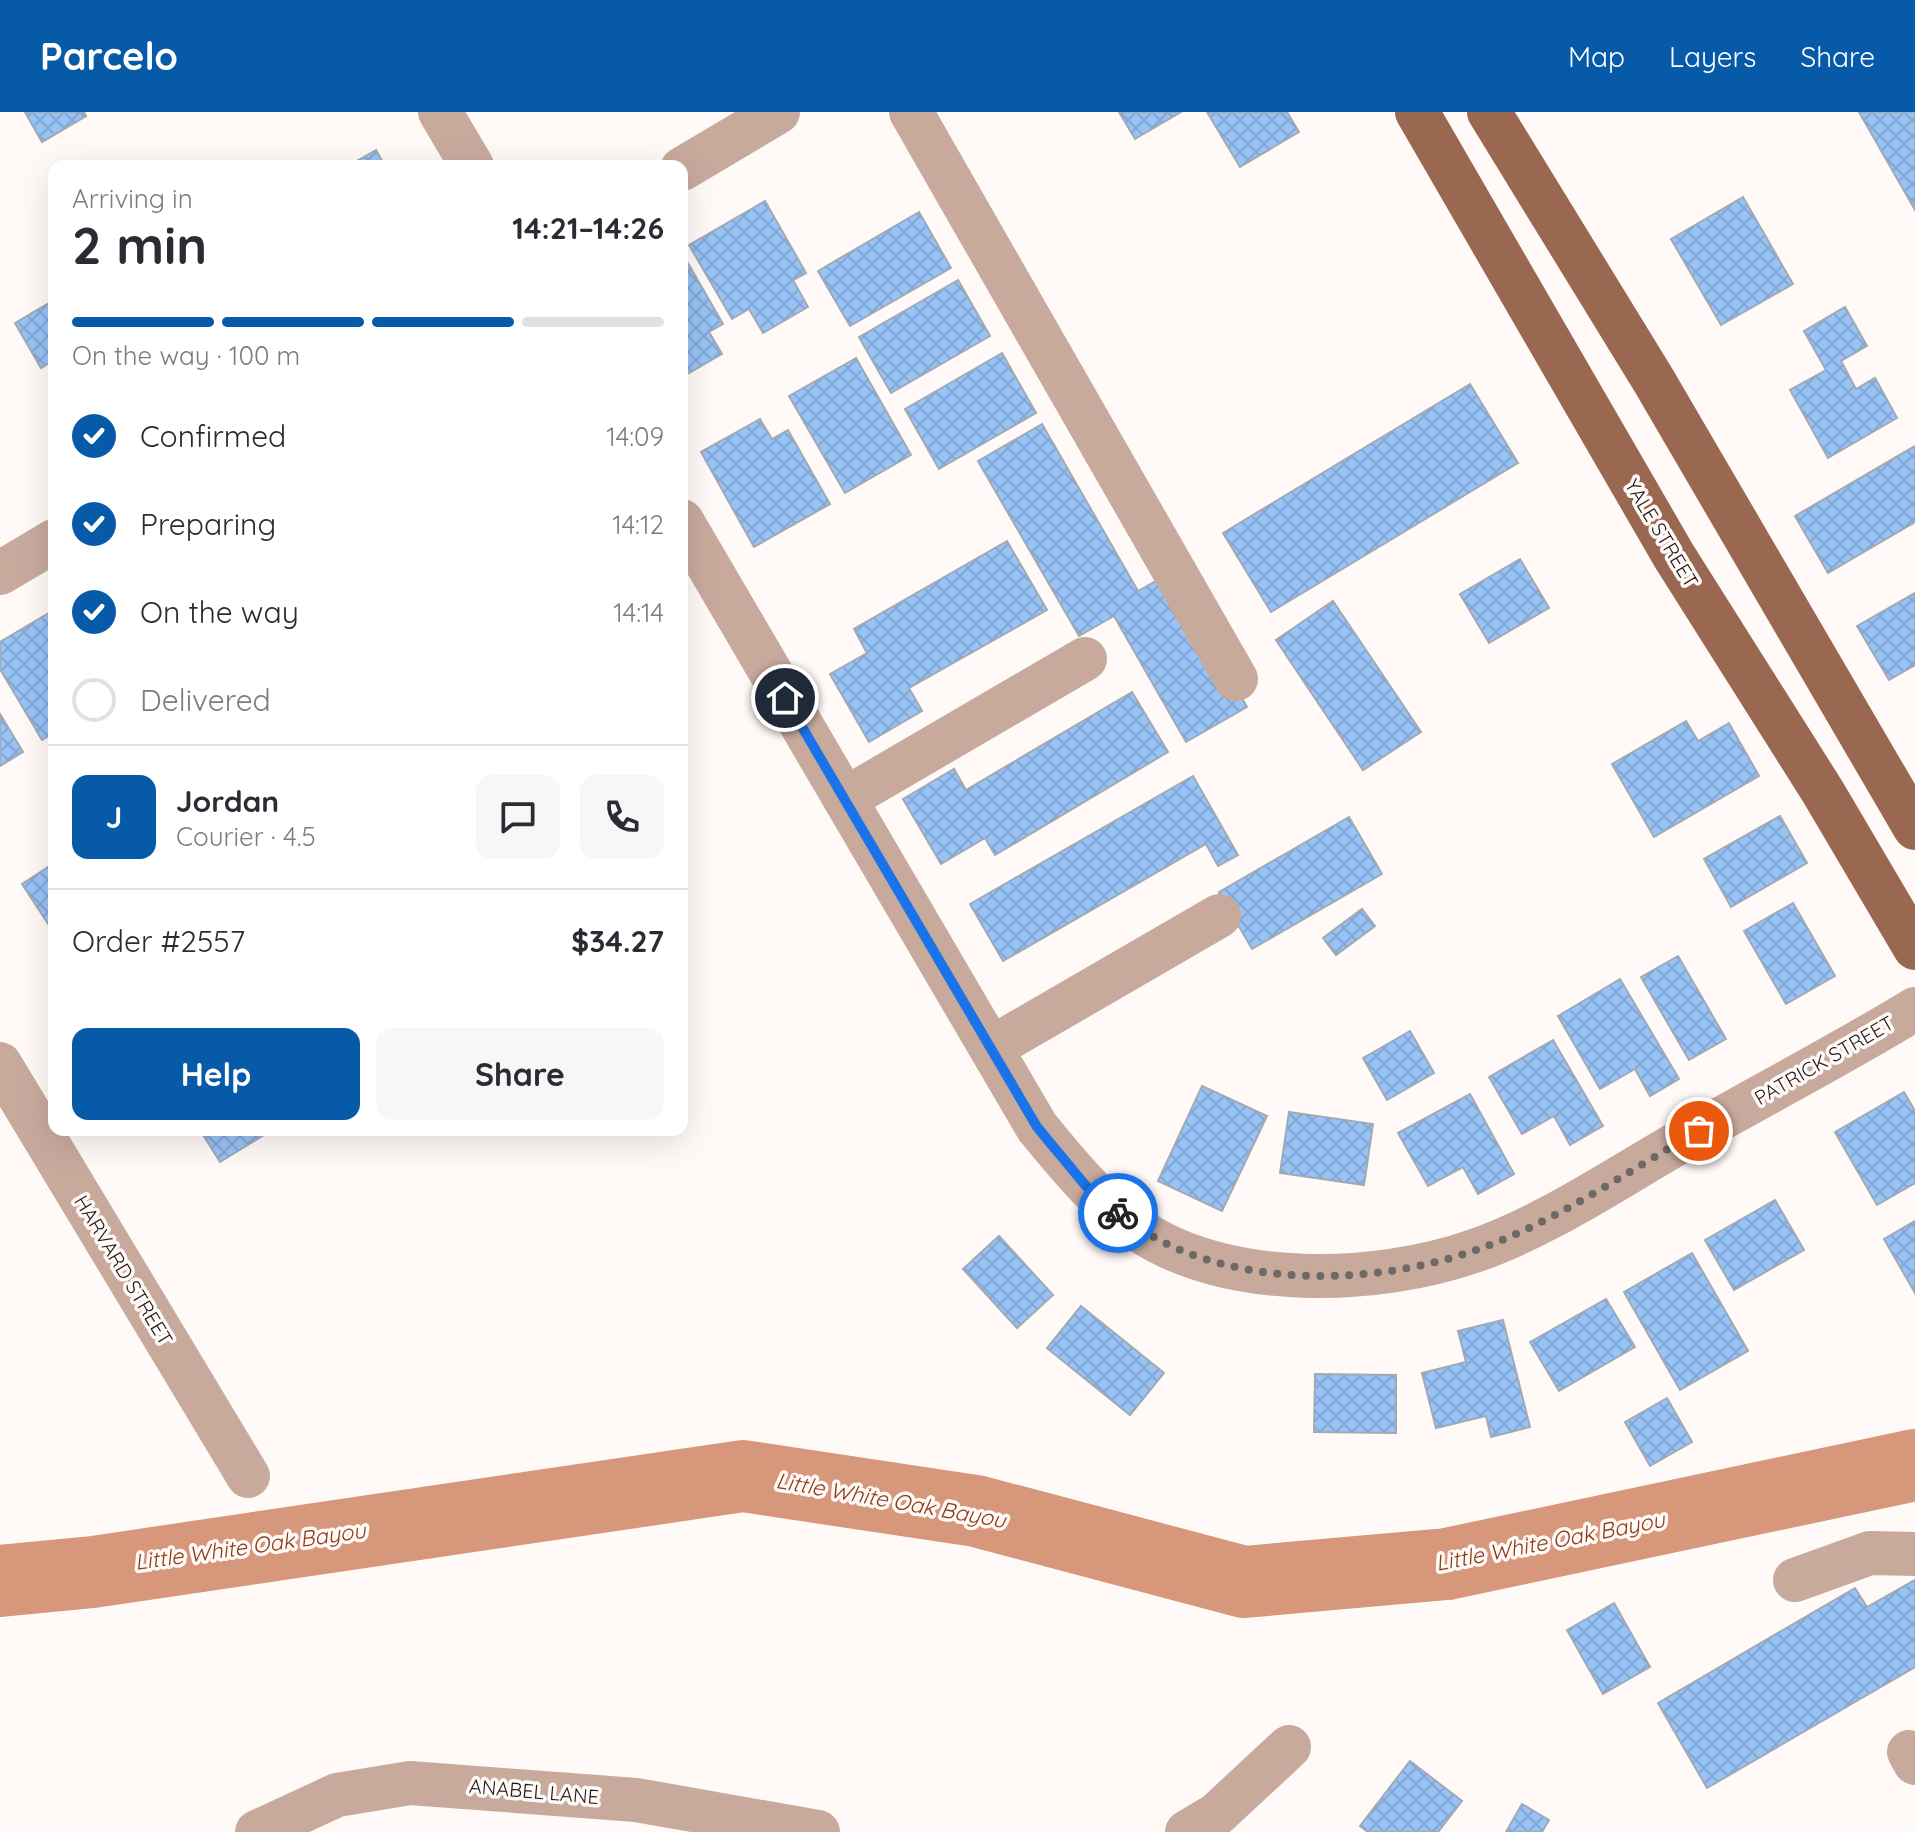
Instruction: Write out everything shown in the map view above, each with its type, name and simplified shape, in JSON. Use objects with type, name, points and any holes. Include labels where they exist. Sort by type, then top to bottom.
[{"type":"main road","name":"YALE STREET","points":[[1417,112],[1593,416],[1915,948]]},
{"type":"main road","points":[[1489,112],[1654,381],[1915,828]]},
{"type":"main road","points":[[1593,416],[1654,381]]},
{"type":"street","points":[[440,112],[468,160]]},
{"type":"street","points":[[688,165],[778,112]]},
{"type":"street","points":[[911,112],[1236,679]]},
{"type":"street","name":"PATRICK STREET","points":[[688,531],[993,1047],[1037,1127],[1086,1186],[1141,1231],[1201,1260],[1294,1277],[1403,1269],[1474,1251],[1542,1220],[1915,1009]]},
{"type":"street","points":[[0,573],[48,545]]},
{"type":"street","points":[[845,799],[1085,659]]},
{"type":"street","points":[[993,1047],[1219,916]]},
{"type":"street","name":"HARVARD STREET","points":[[0,1064],[248,1476]]},
{"type":"street","points":[[1795,1580],[1870,1553],[1915,1554]]},
{"type":"street","points":[[1187,1832],[1217,1814],[1289,1747]]},
{"type":"street","name":"ANABEL LANE","points":[[257,1832],[337,1795],[410,1783],[636,1800],[818,1832]]},
{"type":"building","points":[[25,112],[84,112],[86,116],[42,142]]},
{"type":"building","points":[[1119,112],[1181,112],[1135,139]]},
{"type":"building","points":[[1207,112],[1287,112],[1299,132],[1240,167]]},
{"type":"building","points":[[1859,112],[1915,112],[1915,210]]},
{"type":"building","points":[[376,150],[382,160],[358,160]]},
{"type":"building","points":[[1743,197],[1793,284],[1721,325],[1671,239]]},
{"type":"building","points":[[765,201],[806,273],[793,280],[808,307],[763,333],[749,309],[732,319],[689,245]]},
{"type":"building","points":[[919,212],[951,268],[850,326],[818,271]]},
{"type":"building","points":[[688,263],[723,324],[709,332],[722,354],[688,374]]},
{"type":"building","points":[[958,280],[990,336],[891,393],[859,337]]},
{"type":"building","points":[[48,304],[48,364],[41,368],[15,323]]},
{"type":"building","points":[[1845,307],[1867,346],[1841,361],[1856,389],[1875,378],[1897,418],[1828,458],[1790,390],[1826,370],[1804,331]]},
{"type":"building","points":[[1002,353],[1036,413],[939,469],[905,409]]},
{"type":"building","points":[[856,358],[911,455],[845,493],[789,396]]},
{"type":"building","points":[[1470,384],[1518,463],[1271,612],[1223,533]]},
{"type":"building","points":[[760,419],[772,439],[788,430],[830,504],[754,547],[701,452]]},
{"type":"building","points":[[1042,424],[1138,591],[1170,573],[1247,707],[1186,742],[1114,616],[1079,636],[978,461]]},
{"type":"building","points":[[1915,446],[1915,522],[1828,573],[1795,516]]},
{"type":"building","points":[[1007,541],[1047,610],[909,688],[922,711],[869,742],[830,674],[867,653],[854,629]]},
{"type":"building","points":[[1520,559],[1549,608],[1489,643],[1460,594]]},
{"type":"building","points":[[1915,593],[1915,665],[1889,680],[1857,626]]},
{"type":"building","points":[[1333,601],[1421,732],[1363,770],[1276,640]]},
{"type":"building","points":[[48,614],[48,736],[42,740],[0,669],[0,642]]},
{"type":"building","points":[[1132,692],[1168,752],[995,855],[985,838],[941,864],[903,799],[954,769],[966,790]]},
{"type":"building","points":[[0,714],[23,752],[0,766]]},
{"type":"building","points":[[1686,721],[1698,741],[1729,723],[1759,776],[1654,837],[1612,764]]},
{"type":"building","points":[[1193,776],[1238,855],[1218,866],[1206,844],[1003,961],[970,904]]},
{"type":"building","points":[[1780,816],[1807,863],[1731,907],[1704,859]]},
{"type":"building","points":[[1349,817],[1382,874],[1252,949],[1219,892]]},
{"type":"building","points":[[48,867],[48,924],[22,884]]},
{"type":"building","points":[[1793,903],[1835,976],[1786,1004],[1744,931]]},
{"type":"building","points":[[1362,909],[1375,926],[1336,955],[1323,938]]},
{"type":"building","points":[[1678,956],[1726,1039],[1689,1060],[1641,977]]},
{"type":"building","points":[[1620,979],[1679,1079],[1650,1096],[1635,1069],[1600,1089],[1558,1016]]},
{"type":"building","points":[[1410,1031],[1434,1073],[1387,1100],[1363,1058]]},
{"type":"building","points":[[1553,1040],[1603,1126],[1570,1145],[1554,1116],[1522,1134],[1489,1077]]},
{"type":"building","points":[[1202,1086],[1267,1116],[1222,1211],[1158,1181]]},
{"type":"building","points":[[1904,1092],[1915,1111],[1915,1183],[1877,1205],[1835,1132]]},
{"type":"building","points":[[1470,1094],[1514,1174],[1478,1194],[1463,1167],[1428,1186],[1398,1133]]},
{"type":"building","points":[[1289,1112],[1373,1124],[1364,1185],[1280,1173]]},
{"type":"building","points":[[204,1136],[262,1136],[220,1162]]},
{"type":"building","points":[[1775,1200],[1804,1250],[1734,1290],[1705,1240]]},
{"type":"building","points":[[1915,1221],[1915,1293],[1884,1239]]},
{"type":"building","points":[[999,1236],[1053,1295],[1017,1328],[963,1269]]},
{"type":"building","points":[[1692,1253],[1748,1351],[1680,1390],[1624,1292]]},
{"type":"building","points":[[1606,1299],[1635,1347],[1559,1391],[1530,1342]]},
{"type":"building","points":[[1081,1306],[1164,1373],[1130,1415],[1047,1348]]},
{"type":"building","points":[[1503,1320],[1530,1427],[1491,1437],[1486,1416],[1436,1428],[1422,1373],[1466,1362],[1458,1331]]},
{"type":"building","points":[[1315,1374],[1396,1375],[1396,1433],[1314,1432]]},
{"type":"building","points":[[1667,1398],[1692,1442],[1650,1466],[1625,1422]]},
{"type":"building","points":[[1915,1580],[1915,1667],[1707,1788],[1658,1703],[1855,1588],[1867,1607]]},
{"type":"building","points":[[1614,1603],[1650,1667],[1603,1694],[1567,1630]]},
{"type":"building","points":[[1410,1761],[1462,1801],[1438,1832],[1368,1832],[1360,1826]]},
{"type":"building","points":[[1522,1804],[1549,1820],[1542,1832],[1506,1832]]},
{"type":"waterway","name":"Little White Oak Bayou","points":[[0,1581],[93,1572],[743,1476],[976,1511],[1244,1582],[1447,1564],[1915,1465]]},
{"type":"way so far","points":[[1118,1213],[1141,1231],[1201,1260],[1294,1277],[1403,1269],[1474,1251],[1542,1220],[1699,1131]]},
{"type":"route","points":[[785,698],[993,1047],[1037,1127],[1086,1186],[1118,1213]]}]
